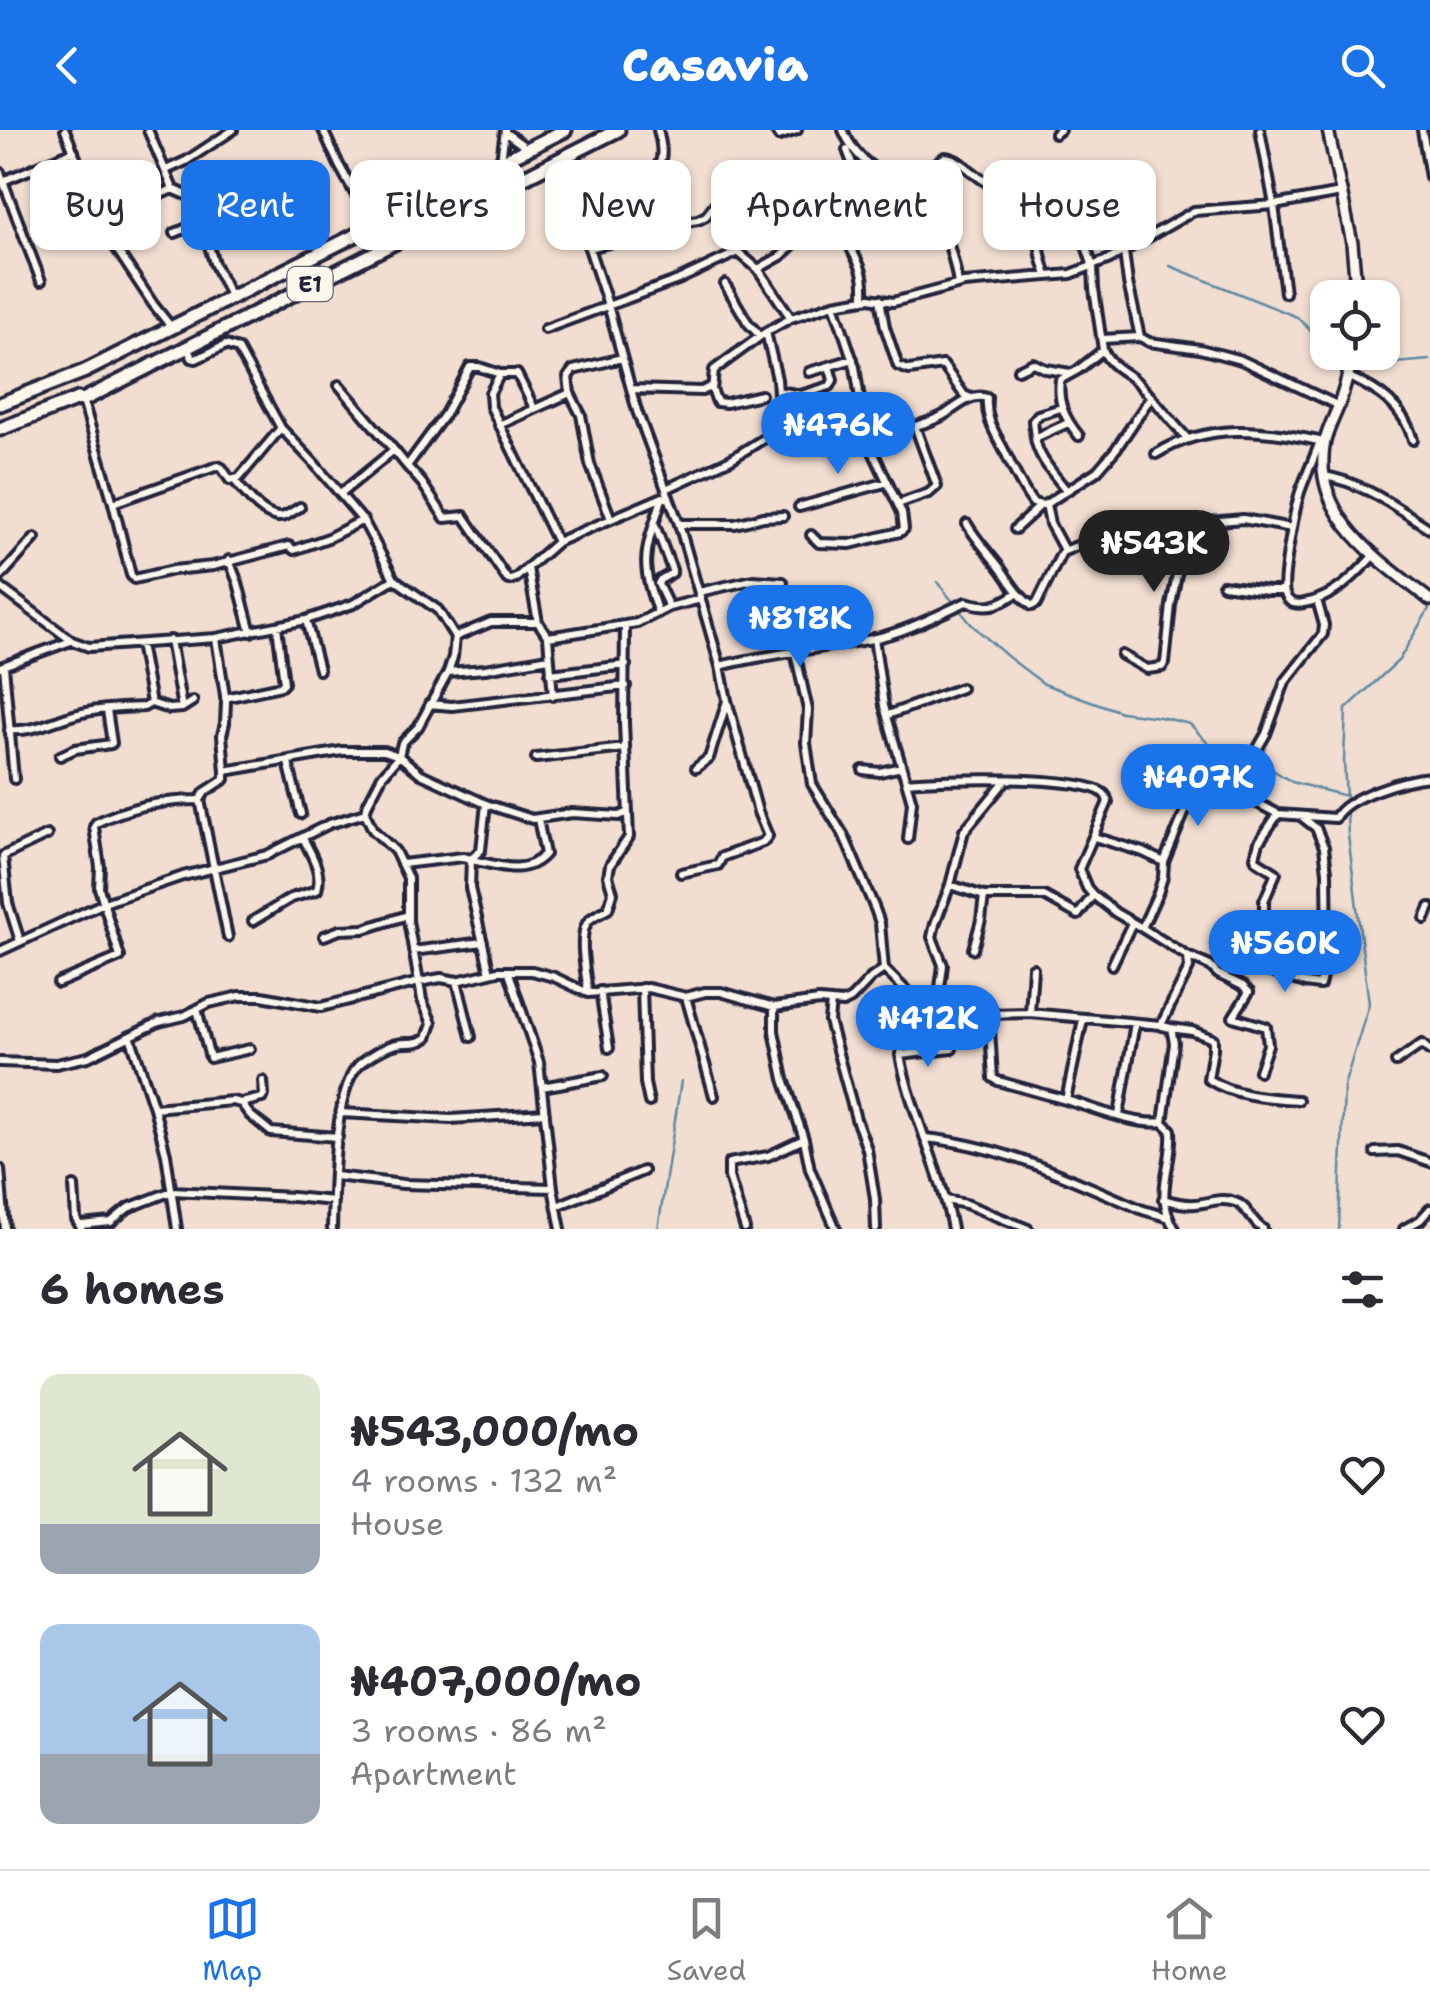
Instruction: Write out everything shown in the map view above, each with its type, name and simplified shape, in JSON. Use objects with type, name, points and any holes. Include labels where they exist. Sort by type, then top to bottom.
[{"type":"highway","name":"E1","points":[[504,160],[565,130]]},
{"type":"highway","name":"E1","points":[[555,160],[618,130]]},
{"type":"highway","name":"E1","points":[[0,429],[83,400],[545,165]]},
{"type":"highway","name":"E1","points":[[0,404],[85,371],[350,238]]},
{"type":"street","points":[[65,130],[78,160]]},
{"type":"street","points":[[148,130],[173,189],[181,193]]},
{"type":"street","points":[[323,130],[350,185]]},
{"type":"street","points":[[658,130],[661,160]]},
{"type":"street","points":[[775,130],[779,136],[796,130]]},
{"type":"street","points":[[842,130],[850,147],[865,160]]},
{"type":"street","points":[[1260,130],[1285,293]]},
{"type":"street","points":[[1328,130],[1352,243],[1355,280]]},
{"type":"street","points":[[1422,130],[1430,177]]},
{"type":"street","points":[[165,171],[228,131]]},
{"type":"street","points":[[500,160],[505,132],[528,149]]},
{"type":"street","points":[[40,281],[2,177],[74,150]]},
{"type":"street","points":[[847,150],[872,217],[847,235],[863,273],[864,299]]},
{"type":"street","points":[[963,165],[983,181]]},
{"type":"street","points":[[161,194],[173,189]]},
{"type":"street","points":[[761,395],[716,402],[712,390],[714,370],[791,318],[834,304],[880,298],[893,302],[958,284],[1071,274],[1124,252],[1194,211],[1274,205],[1341,194]]},
{"type":"street","points":[[1048,276],[1039,241],[1042,224],[1058,218],[1078,222],[1093,267],[1103,350],[1110,364],[1134,380],[1187,438]]},
{"type":"street","points":[[175,233],[181,231]]},
{"type":"street","points":[[117,250],[172,328]]},
{"type":"street","points":[[210,250],[231,298]]},
{"type":"street","points":[[590,250],[631,389],[679,524],[768,838],[722,856],[718,865],[680,873]]},
{"type":"street","points":[[758,269],[787,250]]},
{"type":"street","points":[[950,250],[958,284]]},
{"type":"street","points":[[544,329],[689,276],[733,252],[742,254],[758,269],[791,318]]},
{"type":"street","points":[[1124,252],[1140,338]]},
{"type":"street","points":[[725,284],[748,323],[763,334],[778,391],[782,432]]},
{"type":"street","points":[[880,298],[898,366],[909,370],[943,366],[964,395],[972,398]]},
{"type":"street","points":[[811,535],[820,542],[850,544],[900,532],[905,526],[866,437],[853,359],[834,304]]},
{"type":"street","points":[[1102,339],[1140,338],[1241,360],[1338,406]]},
{"type":"street","points":[[187,346],[196,360],[226,345],[238,349],[280,428],[363,520],[394,580],[438,610],[454,637],[448,672],[418,727],[402,742],[365,813],[372,830],[395,851],[402,864],[409,888],[408,915],[422,1000],[432,1023],[427,1038],[414,1044],[390,1046],[362,1062],[350,1077],[340,1113],[332,1229]]},
{"type":"street","points":[[1080,436],[1061,408],[1058,385],[1103,350]]},
{"type":"street","points":[[611,519],[590,464],[568,377],[570,371],[622,358]]},
{"type":"street","points":[[809,372],[853,359]]},
{"type":"street","points":[[1018,370],[1033,362],[1046,370],[1071,374]]},
{"type":"street","points":[[778,391],[802,395],[830,386],[830,366]]},
{"type":"street","points":[[408,466],[435,430],[470,367],[517,374],[534,408]]},
{"type":"street","points":[[1350,370],[1298,496],[1284,591],[1290,602],[1296,604],[1317,600],[1340,588],[1374,555]]},
{"type":"street","points":[[500,374],[490,392],[490,407],[557,542]]},
{"type":"street","points":[[1349,378],[1383,395],[1408,424],[1412,440]]},
{"type":"street","points":[[339,385],[422,482],[445,518],[464,516],[510,580],[557,542],[666,495],[771,433],[821,442],[866,437],[916,426],[981,395],[987,398],[993,433],[1020,486],[1034,504],[1044,504]]},
{"type":"street","points":[[631,389],[702,391],[714,385]]},
{"type":"street","points":[[499,426],[570,392]]},
{"type":"street","points":[[1015,529],[1044,504],[1097,471],[1151,397]]},
{"type":"street","points":[[83,400],[132,578],[214,566],[289,546],[294,550],[306,547],[363,520]]},
{"type":"street","points":[[1061,408],[1038,415],[1033,421],[1036,445],[1066,490]]},
{"type":"street","points":[[1035,438],[1068,423]]},
{"type":"street","points":[[898,504],[930,493],[936,486],[916,426]]},
{"type":"street","points":[[234,480],[280,428]]},
{"type":"street","points":[[1156,454],[1187,438],[1209,433],[1270,431],[1322,440]]},
{"type":"street","points":[[1322,440],[1324,476],[1337,515],[1374,555],[1430,600]]},
{"type":"street","points":[[340,494],[394,450]]},
{"type":"street","points":[[113,503],[218,466],[255,503],[277,517],[300,507]]},
{"type":"street","points":[[1324,476],[1378,496],[1430,529]]},
{"type":"street","points":[[799,507],[888,482]]},
{"type":"street","points":[[658,612],[644,558],[666,495]]},
{"type":"street","points":[[1044,504],[1064,550]]},
{"type":"street","points":[[679,524],[734,524],[783,516]]},
{"type":"street","points":[[967,524],[978,544],[1030,605],[1036,603],[1064,550],[1128,524],[1242,519],[1292,528]]},
{"type":"street","points":[[654,524],[672,570],[658,584],[670,607]]},
{"type":"street","points":[[1122,655],[1147,669],[1165,663],[1170,605],[1187,524]]},
{"type":"street","points":[[0,577],[35,538]]},
{"type":"street","points":[[228,560],[251,632]]},
{"type":"street","points":[[528,566],[538,622],[548,637],[553,696]]},
{"type":"street","points":[[0,587],[72,641],[89,647],[216,638],[306,620],[353,604],[394,580]]},
{"type":"street","points":[[548,637],[644,620],[670,607],[753,580],[783,582]]},
{"type":"street","points":[[1223,585],[1284,591]]},
{"type":"street","points":[[720,666],[874,638],[924,623],[966,602],[980,607],[1002,604],[1017,593]]},
{"type":"street","points":[[1236,786],[1266,734],[1285,682],[1323,634],[1317,600]]},
{"type":"street","points":[[306,620],[320,670]]},
{"type":"street","points":[[454,637],[491,622],[538,622]]},
{"type":"street","points":[[588,993],[586,926],[588,919],[608,909],[612,901],[608,876],[615,855],[629,838],[625,625]]},
{"type":"street","points":[[225,698],[284,683],[277,626]]},
{"type":"street","points":[[216,638],[225,698],[225,779],[200,800],[228,937]]},
{"type":"street","points":[[874,638],[881,692],[907,782],[912,812],[908,839]]},
{"type":"street","points":[[170,640],[182,708]]},
{"type":"street","points":[[14,779],[2,666],[72,641]]},
{"type":"street","points":[[140,644],[151,703]]},
{"type":"street","points":[[795,652],[808,710],[806,742],[812,784],[850,849],[875,908],[884,969],[926,1010],[1030,1013],[1192,1030],[1212,1040],[1208,1079],[1212,1083],[1270,1098],[1298,1100]]},
{"type":"street","points":[[448,672],[486,670],[548,658]]},
{"type":"street","points":[[550,674],[626,665]]},
{"type":"street","points":[[429,704],[452,706],[626,686]]},
{"type":"street","points":[[888,715],[961,688]]},
{"type":"street","points":[[696,768],[709,758],[727,700]]},
{"type":"street","points":[[0,738],[88,711],[144,707],[151,703],[169,709],[182,708],[193,701]]},
{"type":"street","points":[[60,756],[74,749],[111,744],[106,710]]},
{"type":"street","points":[[536,758],[625,748]]},
{"type":"street","points":[[225,771],[352,750],[384,751],[398,756],[421,774],[486,804],[538,819],[572,812],[619,816],[628,812]]},
{"type":"street","points":[[288,762],[302,814]]},
{"type":"street","points":[[863,770],[880,772],[901,766]]},
{"type":"street","points":[[1142,928],[1190,799],[1219,774],[1228,777],[1248,798],[1278,814],[1335,818],[1340,809],[1392,784],[1430,777]]},
{"type":"street","points":[[937,1011],[943,965],[932,934],[964,831],[1006,780]]},
{"type":"street","points":[[907,782],[1062,782],[1084,785],[1107,796],[1108,802],[1080,868],[1087,888],[1116,913],[1249,992],[1233,1017],[1266,1027],[1268,1045],[1259,1071]]},
{"type":"street","points":[[58,983],[120,958],[99,888],[96,823],[140,806],[200,800]]},
{"type":"street","points":[[486,804],[481,850],[472,860],[470,888],[490,973]]},
{"type":"street","points":[[0,952],[104,903],[183,876],[267,855],[328,824],[365,813]]},
{"type":"street","points":[[1278,814],[1259,842],[1255,857],[1276,874],[1264,900],[1264,930],[1252,966],[1320,985],[1328,951],[1327,872],[1316,828],[1302,817]]},
{"type":"street","points":[[402,864],[463,856],[500,867],[531,866],[545,854],[538,819]]},
{"type":"street","points":[[20,941],[2,880],[3,856],[47,835]]},
{"type":"street","points":[[1094,836],[1164,862]]},
{"type":"street","points":[[253,921],[291,898],[317,890],[318,872],[303,838]]},
{"type":"street","points":[[950,885],[984,896],[1044,896],[1078,915],[1093,895]]},
{"type":"street","points":[[972,949],[984,896]]},
{"type":"street","points":[[1424,918],[1430,907]]},
{"type":"street","points":[[324,936],[408,915]]},
{"type":"street","points":[[1112,965],[1132,922]]},
{"type":"street","points":[[414,951],[482,942]]},
{"type":"street","points":[[1161,1026],[1190,968],[1188,956]]},
{"type":"street","points":[[1030,1013],[1033,968]]},
{"type":"street","points":[[0,1062],[56,1064],[88,1057],[209,1003],[250,995],[332,1006],[441,978],[457,981],[490,973],[542,972],[588,993],[642,988],[686,997],[705,992],[727,993],[774,1007],[819,1000],[843,1002],[884,969]]},
{"type":"street","points":[[509,973],[534,1042],[561,1229]]},
{"type":"street","points":[[457,981],[471,1037]]},
{"type":"street","points":[[642,988],[649,1102]]},
{"type":"street","points":[[600,991],[609,1048]]},
{"type":"street","points":[[686,997],[714,1096]]},
{"type":"street","points":[[831,1002],[830,1020],[867,1149],[876,1229]]},
{"type":"street","points":[[774,1007],[774,1031],[784,1079],[810,1169],[836,1229]]},
{"type":"street","points":[[197,1009],[210,1058],[250,1049]]},
{"type":"street","points":[[926,1010],[903,1040],[900,1054],[952,1229]]},
{"type":"street","points":[[989,1014],[993,1078],[998,1082],[1152,1124],[1163,1122]]},
{"type":"street","points":[[1066,1100],[1083,1019]]},
{"type":"street","points":[[1119,1115],[1135,1023]]},
{"type":"street","points":[[1163,1122],[1174,1043],[1171,1028]]},
{"type":"street","points":[[130,1036],[166,1154],[176,1229]]},
{"type":"street","points":[[1396,1062],[1422,1044],[1430,1051]]},
{"type":"street","points":[[900,1054],[952,1049]]},
{"type":"street","points":[[542,1087],[602,1076]]},
{"type":"street","points":[[154,1108],[232,1100],[241,1103],[262,1098],[263,1081]]},
{"type":"street","points":[[241,1103],[271,1132],[338,1136]]},
{"type":"street","points":[[340,1113],[440,1119],[545,1113]]},
{"type":"street","points":[[1163,1122],[1171,1130],[1172,1139],[1163,1199],[1175,1229]]},
{"type":"street","points":[[925,1138],[994,1150],[1167,1216]]},
{"type":"street","points":[[744,1229],[729,1177],[729,1163],[768,1156],[804,1139]]},
{"type":"street","points":[[1375,1152],[1398,1152],[1430,1162]]},
{"type":"street","points":[[0,1169],[5,1229]]},
{"type":"street","points":[[557,1206],[643,1171]]},
{"type":"street","points":[[334,1176],[393,1184],[553,1188]]},
{"type":"street","points":[[74,1186],[76,1219],[81,1227],[111,1222],[128,1208],[172,1191],[333,1201]]},
{"type":"street","points":[[1163,1199],[1182,1204],[1238,1202],[1262,1229]]},
{"type":"street","points":[[946,1200],[1028,1229]]},
{"type":"street","points":[[1404,1229],[1430,1209]]},
{"type":"street","points":[[1252,1229],[1262,1229]]},
{"type":"waterway","points":[[1170,266],[1297,317],[1310,330]]},
{"type":"waterway","points":[[1400,363],[1430,360]]},
{"type":"waterway","points":[[937,582],[971,624],[1044,684],[1121,712],[1190,724],[1214,750],[1244,752],[1292,782],[1346,796]]},
{"type":"waterway","points":[[1339,1229],[1344,1086],[1369,1004],[1348,835],[1346,709],[1399,660],[1430,607]]},
{"type":"waterway","points":[[658,1229],[681,1081]]}]
